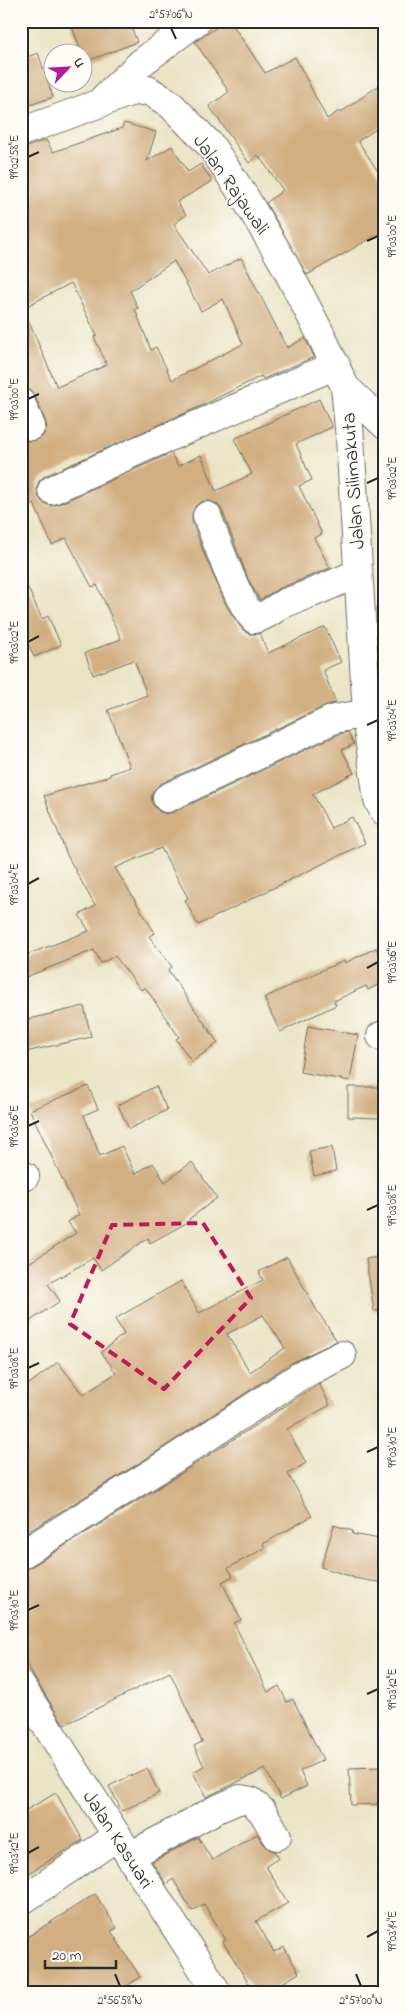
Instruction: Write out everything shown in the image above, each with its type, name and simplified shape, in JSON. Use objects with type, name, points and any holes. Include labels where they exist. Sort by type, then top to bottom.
[{"type":"street","points":[[100,102],[141,63],[197,21]]},
{"type":"street","name":"Jalan Rajawali","points":[[21,132],[130,92],[148,90],[170,104],[211,146],[244,196],[282,260],[340,376]]},
{"type":"street","points":[[52,490],[139,450],[340,376],[385,425]]},
{"type":"street","name":"Jalan Silimakuta","points":[[340,376],[358,573],[367,716],[378,800],[385,813]]},
{"type":"street","points":[[207,516],[239,594],[249,614],[254,619],[266,616],[285,603],[305,597],[358,573]]},
{"type":"street","points":[[167,798],[334,719],[367,716]]},
{"type":"street","points":[[21,1555],[157,1470],[300,1376],[342,1355]]},
{"type":"street","name":"Jalan Kasuari","points":[[21,1686],[217,1992]]},
{"type":"street","points":[[21,1901],[124,1846],[240,1799],[251,1801],[262,1811],[277,1836]]},
{"type":"highlighted area","points":[[203,1223],[251,1298],[164,1389],[70,1324],[112,1225]]},
{"type":"building","points":[[70,21],[129,21],[137,42],[92,59],[92,42],[78,42]]},
{"type":"building","points":[[226,21],[230,21],[265,73],[295,57],[327,119],[339,111],[340,113],[385,81],[385,123],[358,141],[385,182],[385,230],[307,275],[266,203],[283,190],[258,155],[249,163],[209,106],[229,92],[195,42]]},
{"type":"building","points":[[38,53],[42,65],[42,92],[51,92],[53,97],[21,108],[21,59]]},
{"type":"building","points":[[124,123],[156,132],[147,161],[172,146],[188,172],[201,164],[212,181],[177,202],[186,215],[174,224],[208,275],[241,258],[287,348],[305,338],[314,357],[263,379],[261,376],[203,405],[45,476],[39,481],[37,488],[38,496],[43,503],[51,506],[59,504],[171,453],[178,466],[201,455],[216,491],[252,474],[234,439],[319,399],[332,427],[296,444],[312,480],[299,486],[322,534],[314,538],[330,568],[278,589],[260,600],[248,579],[222,510],[217,504],[209,501],[201,502],[195,506],[192,522],[227,607],[242,629],[249,634],[260,634],[268,653],[325,627],[341,662],[323,670],[336,703],[327,705],[160,784],[154,790],[151,797],[153,805],[159,811],[166,814],[174,812],[339,734],[348,732],[354,744],[342,750],[354,773],[313,794],[331,828],[352,817],[365,843],[198,925],[185,900],[188,898],[161,848],[115,868],[155,933],[149,936],[172,967],[168,970],[218,1043],[192,1062],[176,1039],[179,1037],[145,987],[141,990],[115,956],[101,963],[94,950],[21,979],[21,957],[89,931],[79,915],[95,906],[67,855],[44,796],[110,776],[110,774],[130,767],[108,710],[147,695],[134,660],[93,675],[85,653],[121,639],[97,585],[92,587],[66,538],[52,545],[34,504],[21,510],[21,438],[29,441],[37,440],[43,436],[47,427],[35,396],[30,390],[21,388],[21,149],[46,140],[53,152],[122,128]],"holes":[[[174,261],[201,311],[223,299],[243,344],[172,380],[156,347],[151,350],[135,309],[138,308],[130,291]],[[71,283],[97,336],[94,337],[107,365],[57,387],[23,308]]]},
{"type":"building","points":[[21,573],[42,619],[48,616],[61,645],[34,657],[21,627]]},
{"type":"building","points":[[376,948],[385,965],[385,981],[368,990],[366,986],[334,1001],[336,1005],[280,1032],[264,998],[320,971],[344,961],[345,963]]},
{"type":"building","points":[[84,1006],[91,1037],[21,1053],[21,1021]]},
{"type":"building","points":[[308,1026],[358,1035],[350,1081],[300,1072]]},
{"type":"building","points":[[88,1086],[98,1109],[84,1115],[100,1156],[122,1146],[135,1174],[153,1163],[165,1182],[192,1162],[217,1198],[189,1219],[190,1221],[150,1243],[148,1238],[101,1270],[93,1258],[48,1284],[60,1301],[21,1327],[21,1268],[76,1233],[68,1222],[79,1215],[30,1110]]},
{"type":"building","points":[[156,1086],[167,1110],[129,1129],[118,1105]]},
{"type":"building","points":[[348,1087],[382,1087],[382,1118],[348,1117]]},
{"type":"building","points":[[332,1147],[336,1171],[314,1176],[309,1151]]},
{"type":"building","points":[[385,1256],[385,1310],[374,1311],[366,1259]]},
{"type":"building","points":[[287,1257],[316,1309],[337,1341],[291,1363],[149,1457],[21,1536],[21,1390],[58,1362],[83,1395],[116,1373],[101,1352],[124,1334],[115,1319],[181,1281],[199,1313],[263,1280],[259,1272]],"holes":[[[263,1315],[285,1348],[250,1372],[227,1334]]]},
{"type":"building","points":[[319,1384],[330,1405],[287,1429],[306,1463],[288,1474],[312,1516],[263,1544],[265,1548],[228,1568],[233,1576],[222,1582],[241,1620],[234,1623],[268,1692],[279,1686],[287,1702],[293,1699],[323,1760],[300,1771],[307,1786],[281,1799],[265,1769],[206,1797],[193,1772],[204,1766],[194,1746],[202,1742],[170,1672],[64,1725],[21,1652],[21,1571],[29,1568],[166,1483]]},
{"type":"building","points":[[334,1525],[353,1531],[352,1534],[385,1540],[385,1583],[353,1578],[321,1567]]},
{"type":"building","points":[[381,1767],[383,1804],[351,1805],[349,1768]]},
{"type":"building","points":[[147,1768],[159,1793],[122,1811],[109,1786]]},
{"type":"building","points":[[56,1793],[83,1840],[21,1878],[21,1813]]},
{"type":"building","points":[[257,1834],[264,1844],[274,1851],[279,1858],[266,1866],[288,1903],[256,1921],[274,1952],[284,1947],[299,1973],[267,1992],[254,1992],[223,1942],[226,1940],[204,1904],[192,1911],[173,1879],[166,1884],[152,1862],[198,1837],[212,1860]]},
{"type":"building","points":[[95,1894],[117,1928],[111,1931],[140,1977],[118,1992],[21,1992],[21,1941]]}]
